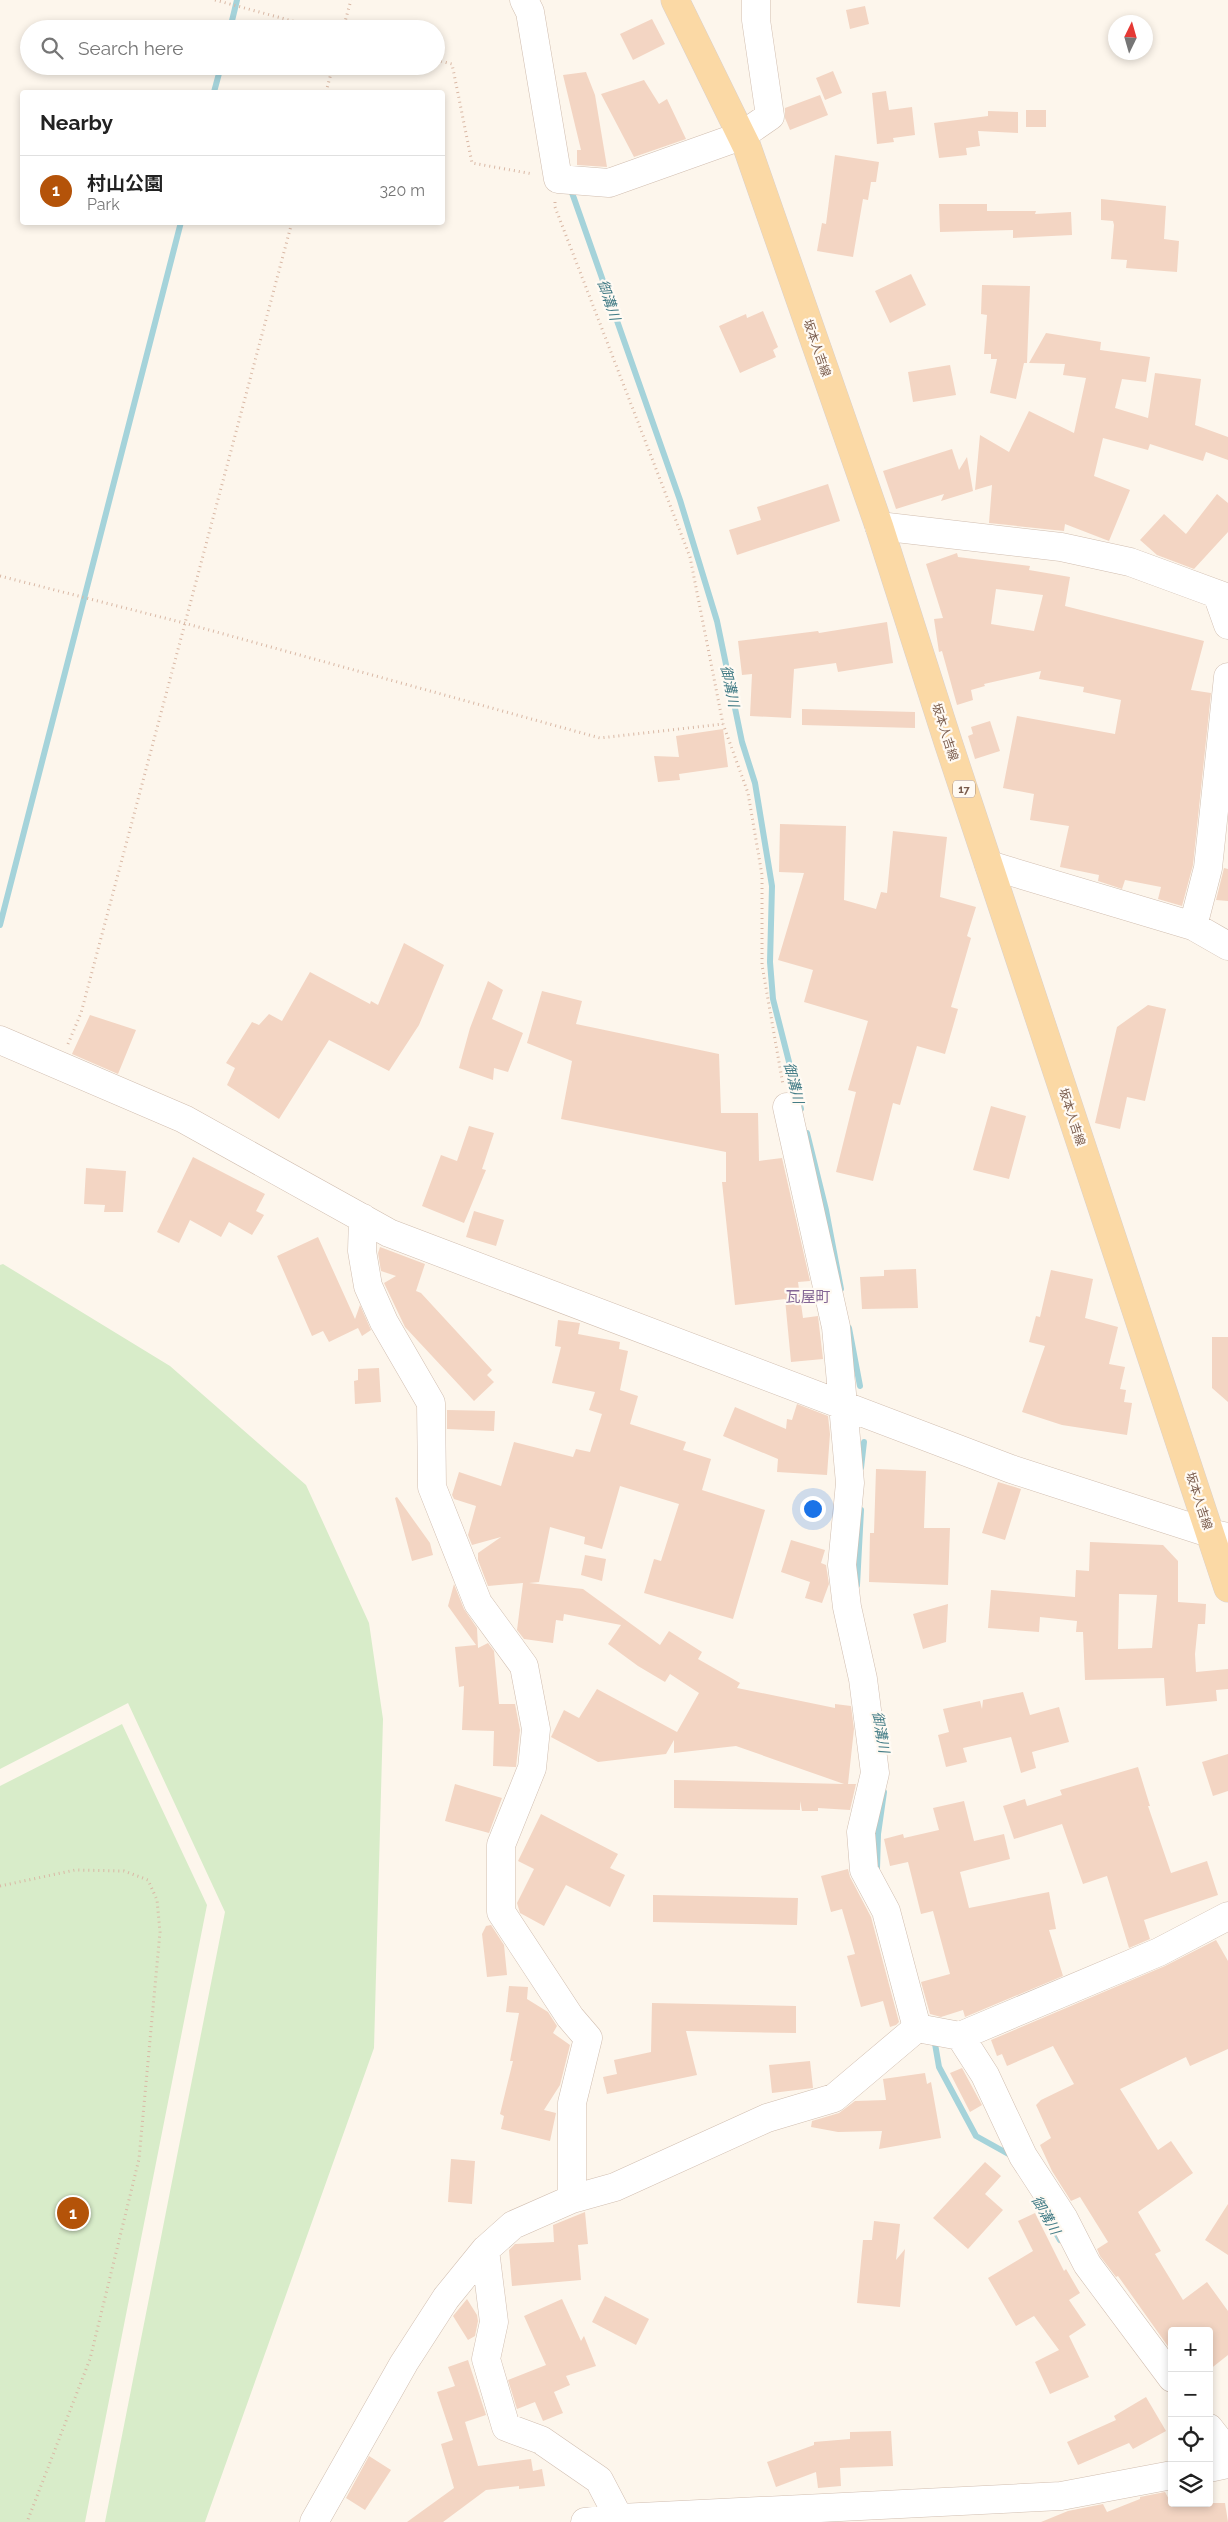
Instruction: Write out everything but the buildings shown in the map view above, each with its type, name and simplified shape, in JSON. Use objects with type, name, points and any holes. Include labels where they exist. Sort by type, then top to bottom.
[{"type":"main road","name":"坂本人吉線","points":[[675,0],[741,136],[879,526],[989,865],[1219,1535],[1228,1588]]},
{"type":"street","points":[[524,0],[530,12],[558,178],[610,183],[741,136],[770,116],[756,20],[756,0]]},
{"type":"street","points":[[879,526],[1061,547],[1130,562],[1223,596],[1228,625]]},
{"type":"street","points":[[1193,926],[1208,868],[1228,677]]},
{"type":"street","points":[[989,865],[1193,926],[1228,946]]},
{"type":"street","points":[[0,1040],[60,1064],[184,1119],[389,1233],[1011,1469],[1219,1535]]},
{"type":"street","points":[[787,1107],[836,1327],[850,1483],[842,1565],[847,1607],[863,1679],[874,1773],[861,1832],[864,1870],[886,1912],[917,2028]]},
{"type":"street","points":[[363,1218],[362,1251],[368,1286],[384,1322],[431,1403],[432,1487],[478,1602],[524,1666],[536,1729],[532,1768],[501,1845],[501,1912],[570,2018],[588,2038],[572,2103],[572,2199]]},
{"type":"street","points":[[917,2028],[960,2036],[1159,1952],[1228,1916]]},
{"type":"street","points":[[314,2522],[404,2363],[446,2298],[484,2250],[513,2225],[572,2199],[615,2188],[768,2118],[834,2098],[917,2028]]},
{"type":"street","points":[[960,2036],[985,2075],[1023,2156],[1064,2219],[1087,2264],[1168,2373]]},
{"type":"street","points":[[484,2250],[494,2322],[486,2359],[506,2427],[540,2440],[599,2480],[620,2520]]},
{"type":"street","points":[[1213,2433],[1228,2452]]},
{"type":"street","points":[[1213,2467],[1228,2464]]},
{"type":"street","points":[[584,2522],[1062,2496],[1168,2476]]},
{"type":"path","points":[[215,0],[289,20]]},
{"type":"path","points":[[345,20],[350,0]]},
{"type":"path","points":[[445,62],[452,64],[472,163],[558,178],[555,207],[690,557],[723,724],[748,793],[762,875],[762,966],[787,1107]]},
{"type":"path","points":[[327,90],[331,75]]},
{"type":"path","points":[[60,1064],[80,1013],[291,225]]},
{"type":"path","points":[[0,576],[184,623],[600,738],[723,724]]},
{"type":"path","points":[[0,1886],[75,1870],[124,1870],[148,1880],[157,1900],[160,1932],[139,2159],[90,2359],[27,2522]]},
{"type":"green space","points":[[3,1264],[170,1366],[306,1485],[369,1623],[383,1719],[374,2048],[205,2522],[105,2522],[225,1912],[128,1703],[0,1769],[0,1265]]},
{"type":"green space","points":[[122,1724],[207,1905],[85,2522],[0,2522],[0,1786]]},
{"type":"waterway","points":[[232,20],[237,0]]},
{"type":"waterway","points":[[215,90],[219,75]]},
{"type":"waterway","name":"御溝川","points":[[570,187],[680,500],[717,621],[742,742],[755,783],[772,886],[770,962],[773,999],[801,1109]]},
{"type":"waterway","points":[[0,925],[180,225]]},
{"type":"waterway","name":"御溝川","points":[[807,1133],[826,1210],[841,1289]]},
{"type":"waterway","name":"御溝川","points":[[849,1328],[860,1386]]},
{"type":"waterway","name":"御溝川","points":[[861,1468],[864,1442]]},
{"type":"waterway","name":"御溝川","points":[[857,1585],[861,1510]]},
{"type":"waterway","name":"御溝川","points":[[877,1869],[878,1834],[884,1792]]},
{"type":"waterway","name":"御溝川","points":[[934,2038],[939,2067],[976,2136],[1012,2156]]},
{"type":"waterway","name":"御溝川","points":[[1043,2210],[1060,2240]]},
{"type":"place","name":"村山公園","points":[[73,2213]]},
{"type":"district","name":"瓦屋町","points":[[808,1297]]}]
